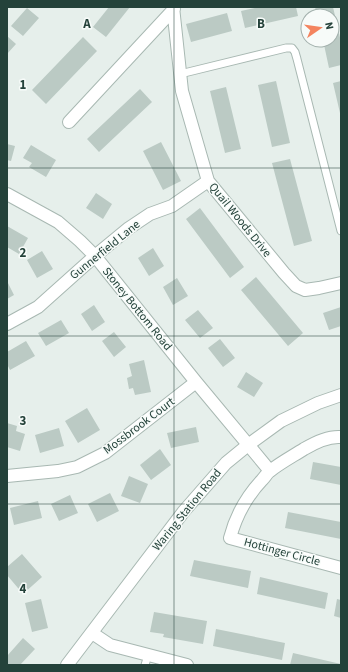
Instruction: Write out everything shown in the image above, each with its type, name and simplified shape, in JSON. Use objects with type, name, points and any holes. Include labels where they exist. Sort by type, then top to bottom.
[{"type":"street","name":"Quail Woods Drive","points":[[173,8],[182,91],[208,182],[284,274],[296,286],[305,290],[341,282]]},
{"type":"street","points":[[69,122],[173,8]]},
{"type":"street","name":"Gunnerfield Lane","points":[[7,324],[38,307],[95,256],[130,228],[150,214],[172,206],[208,182]]},
{"type":"street","name":"Stoney Bottom Road","points":[[7,194],[58,222],[95,256],[248,445]]},
{"type":"street","name":"Mossbrook Court","points":[[7,476],[58,471],[77,467],[105,453],[196,382]]},
{"type":"street","name":"Waring Station Road","points":[[67,665],[184,511],[226,463],[281,421],[318,403],[341,395]]},
{"type":"street","name":"Hottinger Circle","points":[[341,437],[325,439],[310,446],[270,471],[246,499],[238,513],[230,538],[341,568]]},
{"type":"street","points":[[248,445],[270,471]]},
{"type":"street","points":[[92,633],[110,645],[146,660],[187,665]]},
{"type":"lane","points":[[180,74],[286,48],[292,48],[297,59],[341,231]]},
{"type":"building","points":[[109,7],[130,7],[106,37],[93,27]]},
{"type":"building","points":[[260,7],[296,7],[298,16],[245,28],[241,11]]},
{"type":"building","points":[[315,7],[333,8],[315,8]]},
{"type":"building","points":[[27,8],[39,18],[23,36],[11,26]]},
{"type":"building","points":[[227,13],[232,31],[191,42],[186,24]]},
{"type":"building","points":[[7,36],[16,44],[7,54]]},
{"type":"building","points":[[83,37],[97,51],[46,104],[32,90]]},
{"type":"building","points":[[340,38],[341,65],[329,68],[325,48],[340,48]]},
{"type":"building","points":[[276,81],[290,143],[272,147],[258,85]]},
{"type":"building","points":[[341,81],[341,113],[340,113],[333,83]]},
{"type":"building","points":[[226,87],[241,149],[225,153],[210,91]]},
{"type":"building","points":[[140,89],[152,102],[99,152],[87,139]]},
{"type":"building","points":[[161,142],[181,181],[163,190],[143,151]]},
{"type":"building","points":[[7,144],[15,146],[11,161],[7,160]]},
{"type":"building","points":[[31,145],[56,160],[46,177],[29,167],[32,163],[23,158]]},
{"type":"building","points":[[290,159],[312,241],[294,246],[272,163]]},
{"type":"building","points":[[96,193],[112,204],[103,219],[86,208]]},
{"type":"building","points":[[200,208],[244,267],[230,278],[186,219]]},
{"type":"building","points":[[7,226],[28,238],[19,254],[7,247]]},
{"type":"building","points":[[153,248],[164,266],[149,276],[138,258]]},
{"type":"building","points":[[42,251],[53,269],[37,278],[27,260]]},
{"type":"building","points":[[256,277],[303,333],[288,346],[241,290]]},
{"type":"building","points":[[177,278],[188,296],[173,305],[163,287]]},
{"type":"building","points":[[7,281],[14,295],[7,299]]},
{"type":"building","points":[[94,305],[105,322],[92,331],[81,314]]},
{"type":"building","points":[[341,307],[341,326],[329,330],[323,313]]},
{"type":"building","points":[[198,310],[213,328],[200,338],[185,320]]},
{"type":"building","points":[[61,320],[69,333],[46,346],[38,333]]},
{"type":"building","points":[[114,332],[126,347],[114,357],[102,341]]},
{"type":"building","points":[[220,339],[235,358],[223,367],[208,348]]},
{"type":"building","points":[[26,341],[35,356],[10,370],[7,364],[7,352]]},
{"type":"building","points":[[144,360],[151,392],[135,395],[133,388],[129,389],[127,378],[132,376],[129,364]]},
{"type":"building","points":[[246,372],[263,383],[254,397],[237,387]]},
{"type":"building","points":[[87,408],[100,430],[78,443],[65,421]]},
{"type":"building","points":[[7,423],[17,426],[16,431],[25,434],[20,451],[7,447]]},
{"type":"building","points":[[196,427],[199,442],[171,448],[167,433]]},
{"type":"building","points":[[59,428],[64,446],[40,453],[35,435]]},
{"type":"building","points":[[160,449],[171,465],[151,480],[140,465]]},
{"type":"building","points":[[313,462],[341,467],[341,485],[310,479]]},
{"type":"building","points":[[129,476],[148,484],[140,503],[121,496]]},
{"type":"building","points":[[110,493],[119,511],[97,522],[88,504]]},
{"type":"building","points":[[70,495],[78,513],[59,521],[51,504]]},
{"type":"building","points":[[38,501],[42,518],[14,525],[10,508]]},
{"type":"building","points":[[288,512],[341,522],[341,539],[285,528]]},
{"type":"building","points":[[22,554],[42,577],[23,594],[7,575],[7,567]]},
{"type":"building","points":[[194,560],[251,571],[248,588],[190,576]]},
{"type":"building","points":[[260,577],[328,593],[325,609],[257,594]]},
{"type":"building","points":[[41,599],[48,628],[32,632],[25,603]]},
{"type":"building","points":[[337,599],[341,600],[341,618],[334,616]]},
{"type":"building","points":[[154,612],[207,621],[203,644],[163,637],[164,634],[150,632]]},
{"type":"building","points":[[216,629],[285,643],[282,660],[213,646]]},
{"type":"building","points":[[23,638],[35,649],[20,665],[7,665],[7,656]]},
{"type":"building","points":[[293,653],[341,664],[341,665],[290,665]]}]
